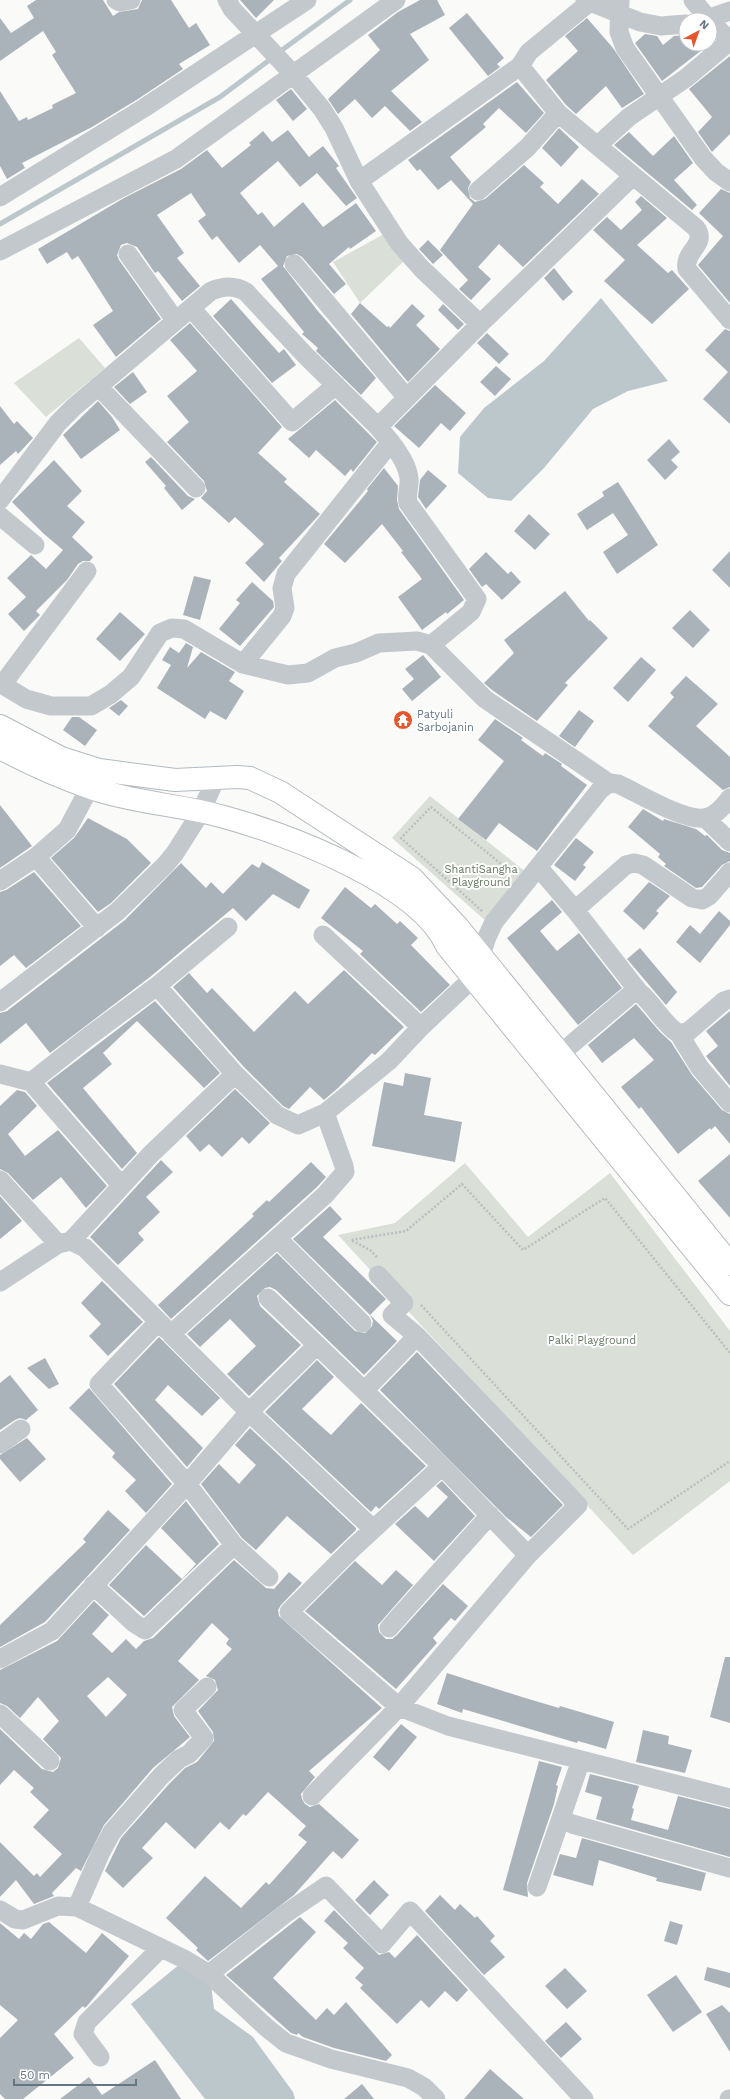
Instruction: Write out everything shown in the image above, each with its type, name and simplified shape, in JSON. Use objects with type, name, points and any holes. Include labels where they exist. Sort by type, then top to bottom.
[{"type":"main road","points":[[0,726],[61,758],[99,770],[174,780],[250,778],[280,792],[412,878],[434,899],[560,1054],[609,1129],[730,1294]]},
{"type":"main road","points":[[0,748],[50,772],[90,787],[231,819],[313,847],[334,856],[399,894],[436,927],[447,946],[473,978],[730,1264]]},
{"type":"street","points":[[116,0],[120,2],[131,0]]},
{"type":"street","points":[[227,0],[232,9],[257,34],[322,108],[334,128],[359,181],[399,243],[422,269],[480,324]]},
{"type":"street","points":[[2,190],[131,116],[307,0]]},
{"type":"street","points":[[0,251],[176,159],[396,0]]},
{"type":"street","points":[[693,0],[702,12]]},
{"type":"street","points":[[359,181],[520,66],[529,52],[588,1],[619,7],[640,22],[661,26],[678,25]]},
{"type":"street","points":[[619,7],[619,32],[624,48],[703,158],[716,172],[730,182]]},
{"type":"street","points":[[718,16],[730,11]]},
{"type":"street","points":[[598,145],[629,117],[686,78],[730,41],[718,30]]},
{"type":"street","points":[[520,66],[558,113],[696,228],[700,233],[700,239],[686,264],[687,269],[730,320]]},
{"type":"street","points":[[478,191],[528,147],[558,113]]},
{"type":"street","points":[[378,427],[480,324],[633,176]]},
{"type":"street","points":[[128,254],[175,320]]},
{"type":"street","points":[[294,264],[347,329],[407,398]]},
{"type":"street","points":[[0,500],[58,423],[98,386],[211,291],[219,288],[238,288],[246,292],[391,442],[405,466],[409,479],[407,494],[408,503],[477,598],[471,612],[431,645]]},
{"type":"street","points":[[190,308],[292,422],[336,385]]},
{"type":"street","points":[[98,386],[196,488]]},
{"type":"street","points":[[243,664],[282,616],[285,608],[282,588],[286,574],[391,442]]},
{"type":"street","points":[[0,516],[35,545]]},
{"type":"street","points":[[87,571],[1,684],[26,699],[51,706],[91,706],[111,694],[131,677],[160,633],[172,628],[184,629],[243,664],[288,675],[308,673],[334,658],[356,653],[379,643],[417,641],[431,645],[484,699],[609,783],[618,784],[690,818],[705,818],[722,808],[730,798]]},
{"type":"street","points":[[0,1002],[118,911],[166,864],[175,853],[201,812],[216,778]]},
{"type":"street","points":[[157,986],[235,1074],[277,1115],[298,1125],[325,1113],[389,1061],[421,1027],[473,978],[480,955],[494,922],[539,868],[600,790],[609,783]]},
{"type":"street","points":[[0,881],[36,857],[67,830],[90,787]]},
{"type":"street","points":[[705,818],[730,842]]},
{"type":"street","points":[[36,857],[97,928]]},
{"type":"street","points":[[576,910],[626,865],[634,862],[643,865],[692,898],[702,900],[710,896],[730,872]]},
{"type":"street","points":[[539,868],[576,910],[639,992],[647,998],[672,1030],[679,1034],[700,1068],[730,1103]]},
{"type":"street","points":[[31,1082],[88,1037],[157,986],[228,927]]},
{"type":"street","points":[[323,936],[421,1027]]},
{"type":"street","points":[[560,1054],[631,994],[639,992]]},
{"type":"street","points":[[679,1034],[689,1031],[724,1001],[730,999]]},
{"type":"street","points":[[0,1074],[31,1082],[121,1185]]},
{"type":"street","points":[[0,1282],[65,1243],[150,1154],[235,1074]]},
{"type":"street","points":[[269,1577],[234,1545],[187,1484],[99,1384],[165,1328],[278,1239],[325,1195],[345,1172],[325,1113]]},
{"type":"street","points":[[0,1180],[65,1243],[85,1248],[249,1412],[373,1529]]},
{"type":"street","points":[[278,1239],[362,1323]]},
{"type":"street","points":[[312,1796],[399,1707],[528,1555],[578,1505],[417,1336],[392,1315],[404,1304],[379,1269]]},
{"type":"street","points":[[268,1298],[442,1466],[528,1555]]},
{"type":"street","points":[[365,1390],[417,1336]]},
{"type":"street","points":[[2,1655],[52,1630],[187,1484],[249,1412],[317,1345]]},
{"type":"street","points":[[0,1444],[21,1429]]},
{"type":"street","points":[[442,1466],[373,1529],[289,1612],[399,1707],[448,1726],[730,1798]]},
{"type":"street","points":[[389,1628],[490,1515]]},
{"type":"street","points":[[93,1585],[134,1623],[145,1630],[234,1545]]},
{"type":"street","points":[[77,1907],[101,1852],[112,1832],[161,1776],[179,1759],[188,1754],[204,1738],[183,1710],[207,1687]]},
{"type":"street","points":[[0,1714],[50,1760]]},
{"type":"street","points":[[537,1887],[581,1760]]},
{"type":"street","points":[[561,1818],[572,1824],[730,1868]]},
{"type":"street","points":[[208,1974],[285,1914],[326,1886],[382,1944],[410,1911],[584,2099]]},
{"type":"street","points":[[0,1910],[15,1919],[23,1920],[58,1906],[77,1907],[186,1960],[208,1974],[267,2028],[286,2043],[331,2059],[408,2078],[424,2087],[436,2099]]},
{"type":"street","points":[[100,2057],[83,2034],[87,2022],[161,1948]]},
{"type":"path","points":[[486,915],[401,838],[431,807],[526,884]]},
{"type":"path","points":[[379,1269],[370,1250],[351,1240],[406,1231],[462,1184],[523,1250],[605,1198],[730,1353]]},
{"type":"path","points":[[419,1302],[628,1529],[730,1461]]},
{"type":"green space","points":[[384,234],[405,260],[360,303],[333,262]]},
{"type":"green space","points":[[79,338],[105,368],[46,417],[14,383]]},
{"type":"green space","name":"ShantiSangha Playground","points":[[430,796],[526,872],[488,923],[392,838]]},
{"type":"green space","name":"Palki Playground","points":[[465,1163],[528,1237],[610,1173],[730,1331],[730,1481],[633,1555],[338,1235],[395,1223]]},
{"type":"shaded area","points":[[601,298],[668,381],[628,391],[593,409],[544,468],[511,501],[488,498],[458,473],[460,437],[484,408],[544,361]]},
{"type":"shaded area","points":[[180,1964],[211,1984],[214,2009],[253,2037],[293,2092],[295,2099],[205,2099],[131,2004]]},
{"type":"building","points":[[36,0],[103,0],[113,16],[119,12],[138,9],[142,0],[171,0],[189,28],[196,23],[210,45],[179,64],[183,69],[138,99],[92,127],[22,163],[25,168],[7,179],[0,166],[0,91],[19,121],[27,117],[28,120],[53,108],[52,105],[76,93],[52,55],[56,52],[43,31],[0,61],[0,18],[11,33],[34,18],[27,6]]},
{"type":"building","points":[[240,0],[274,0],[256,18]]},
{"type":"building","points":[[420,0],[437,0],[445,15],[410,34],[429,60],[391,91],[422,122],[410,131],[385,106],[372,118],[355,99],[338,114],[328,99],[380,50],[368,35],[398,12]]},
{"type":"building","points":[[467,13],[504,58],[497,64],[500,67],[488,76],[449,28]]},
{"type":"building","points":[[587,18],[613,48],[644,94],[622,108],[606,86],[576,114],[566,105],[546,80],[578,51],[565,36]]},
{"type":"building","points":[[645,34],[657,36],[663,45],[674,36],[678,36],[678,52],[699,52],[662,81],[635,43]]},
{"type":"building","points":[[730,56],[730,134],[712,152],[698,132],[712,117],[689,89]]},
{"type":"building","points":[[517,82],[544,113],[526,133],[499,108],[483,124],[486,127],[450,157],[471,182],[468,188],[470,198],[475,202],[485,199],[524,165],[544,183],[540,187],[558,204],[582,179],[599,194],[523,267],[499,244],[478,267],[491,279],[471,300],[459,289],[468,280],[440,250],[473,204],[451,180],[438,190],[420,169],[417,171],[408,160]]},
{"type":"building","points":[[291,89],[307,109],[293,121],[276,100]]},
{"type":"building","points":[[559,128],[579,147],[561,167],[542,148]]},
{"type":"building","points":[[288,130],[309,157],[323,146],[339,166],[336,168],[357,198],[346,206],[317,173],[300,187],[278,161],[240,193],[258,215],[262,212],[274,227],[303,202],[323,227],[356,203],[376,231],[350,249],[349,247],[329,264],[346,284],[334,294],[302,257],[297,254],[287,256],[283,266],[317,310],[376,378],[361,395],[316,351],[318,348],[302,334],[304,332],[261,279],[278,266],[260,245],[239,263],[217,236],[212,240],[198,221],[206,215],[191,193],[157,215],[184,253],[177,258],[200,286],[182,301],[158,271],[155,273],[137,247],[127,243],[121,245],[117,255],[119,260],[161,319],[116,357],[93,325],[113,311],[78,256],[72,260],[67,252],[47,264],[38,249],[124,198],[181,169],[207,150],[222,168],[251,145],[249,143],[263,131],[272,142]]},
{"type":"building","points":[[629,132],[653,156],[674,136],[693,163],[674,180],[697,205],[692,210],[614,145]]},
{"type":"building","points":[[721,189],[730,193],[730,303],[698,265],[723,236],[699,213]]},
{"type":"building","points":[[641,196],[667,218],[637,245],[668,273],[672,270],[689,289],[652,324],[604,281],[625,260],[593,230],[607,217],[621,230],[642,210],[635,202]]},
{"type":"building","points":[[428,240],[443,255],[433,264],[419,249]]},
{"type":"building","points":[[554,268],[573,292],[563,301],[544,278]]},
{"type":"building","points":[[231,299],[279,353],[284,349],[296,365],[272,383],[213,316]]},
{"type":"building","points":[[360,303],[390,328],[412,304],[425,316],[416,325],[440,349],[408,382],[351,314]]},
{"type":"building","points":[[443,304],[464,324],[458,330],[438,310]]},
{"type":"building","points":[[190,323],[282,427],[258,453],[287,479],[284,482],[320,514],[279,558],[282,561],[264,582],[245,563],[264,544],[235,517],[229,523],[201,498],[207,491],[204,481],[167,442],[189,422],[167,396],[197,371],[170,340]]},
{"type":"building","points":[[725,329],[730,331],[730,424],[703,399],[728,372],[705,350]]},
{"type":"building","points":[[487,333],[509,354],[499,364],[477,343]]},
{"type":"building","points":[[496,366],[511,379],[495,396],[480,382]]},
{"type":"building","points":[[133,372],[147,392],[130,404],[114,387]]},
{"type":"building","points":[[435,385],[466,413],[450,431],[441,423],[419,448],[394,426]]},
{"type":"building","points":[[335,400],[377,442],[353,472],[351,469],[345,476],[316,450],[309,458],[288,439]]},
{"type":"building","points":[[98,401],[112,417],[120,430],[81,459],[63,435]]},
{"type":"building","points":[[0,406],[14,424],[17,421],[33,438],[18,454],[16,451],[0,465]]},
{"type":"building","points":[[669,439],[680,452],[671,460],[678,467],[665,480],[647,460]]},
{"type":"building","points":[[151,457],[188,496],[195,499],[182,510],[164,488],[166,486],[145,462]]},
{"type":"building","points":[[54,460],[82,491],[67,506],[85,522],[72,537],[93,557],[90,561],[83,561],[78,564],[67,580],[36,611],[40,615],[24,631],[8,614],[26,597],[7,578],[31,555],[46,569],[63,550],[44,534],[12,502]]},
{"type":"building","points":[[384,468],[398,486],[397,500],[399,509],[464,600],[447,614],[446,612],[422,630],[398,597],[422,579],[382,524],[345,563],[324,544],[368,491],[367,489]]},
{"type":"building","points":[[428,470],[447,486],[426,509],[418,497],[420,480]]},
{"type":"building","points":[[618,482],[658,545],[617,574],[603,552],[628,535],[613,513],[587,530],[577,514],[604,496],[602,492]]},
{"type":"building","points":[[529,514],[550,534],[535,550],[514,531]]},
{"type":"building","points":[[730,551],[730,588],[712,570]]},
{"type":"building","points":[[486,552],[508,574],[511,571],[521,582],[502,600],[486,584],[482,587],[469,569]]},
{"type":"building","points":[[194,576],[211,580],[200,620],[183,615]]},
{"type":"building","points":[[252,582],[273,601],[274,607],[240,646],[219,629],[240,603],[236,600]]},
{"type":"building","points":[[565,591],[589,621],[590,620],[608,638],[565,683],[568,685],[537,721],[484,683],[514,653],[504,640]]},
{"type":"building","points":[[690,610],[710,630],[693,648],[672,628]]},
{"type":"building","points":[[120,612],[145,634],[120,661],[96,639]]},
{"type":"building","points":[[186,643],[193,647],[187,668],[201,652],[235,672],[229,681],[244,691],[226,720],[210,711],[205,719],[157,688],[171,665],[162,660],[170,647],[179,653]]},
{"type":"building","points":[[423,655],[441,677],[412,701],[402,689],[414,679],[405,669]]},
{"type":"building","points":[[641,657],[656,670],[628,702],[613,688]]},
{"type":"building","points":[[686,676],[718,704],[696,726],[730,757],[730,787],[723,790],[648,726],[674,697],[670,693]]},
{"type":"building","points":[[121,700],[128,706],[119,716],[109,708]]},
{"type":"building","points":[[579,710],[594,721],[575,747],[559,736]]},
{"type":"building","points":[[72,717],[79,717],[97,730],[85,746],[63,730]]},
{"type":"building","points":[[495,719],[523,738],[521,740],[543,756],[545,753],[562,764],[561,766],[587,785],[537,851],[499,823],[486,840],[458,819],[504,761],[478,740]]},
{"type":"building","points":[[0,805],[32,846],[0,868]]},
{"type":"building","points":[[643,809],[663,821],[664,819],[696,829],[705,836],[707,835],[722,850],[730,853],[730,861],[722,865],[702,887],[696,888],[664,866],[666,864],[658,857],[660,854],[628,827]]},
{"type":"building","points":[[88,818],[127,839],[151,863],[111,903],[98,912],[51,858],[74,838]]},
{"type":"building","points":[[576,838],[594,852],[583,865],[586,867],[575,881],[554,865]]},
{"type":"building","points":[[262,862],[310,890],[299,909],[273,894],[246,921],[233,908],[150,977],[50,1053],[26,1023],[0,1044],[0,1013],[7,1011],[125,920],[181,863],[206,888],[211,882],[223,894],[252,864],[259,868]]},
{"type":"building","points":[[34,872],[81,926],[26,968],[14,955],[0,966],[0,892],[6,890]]},
{"type":"building","points":[[649,882],[670,896],[656,911],[659,913],[644,930],[623,911]]},
{"type":"building","points":[[345,887],[371,908],[375,904],[397,924],[400,921],[418,938],[411,945],[450,985],[421,1012],[360,954],[363,951],[321,918]]},
{"type":"building","points":[[552,900],[562,912],[540,931],[557,951],[579,933],[622,988],[578,1025],[507,938]]},
{"type":"building","points":[[719,911],[730,921],[730,925],[700,963],[676,942],[690,925],[700,934]]},
{"type":"building","points":[[640,948],[677,992],[666,1005],[627,959]]},
{"type":"building","points":[[344,970],[404,1027],[375,1055],[372,1053],[338,1088],[324,1100],[310,1087],[289,1109],[283,1106],[243,1066],[173,987],[189,973],[207,993],[212,988],[254,1032],[295,991],[308,1004]]},
{"type":"building","points":[[155,1001],[220,1073],[204,1088],[137,1021],[103,1053],[112,1064],[83,1088],[137,1153],[122,1169],[47,1083]]},
{"type":"building","points":[[636,1004],[660,1032],[671,1042],[692,1075],[722,1110],[730,1114],[730,1144],[715,1126],[711,1130],[710,1128],[678,1154],[641,1107],[639,1109],[621,1087],[654,1060],[634,1038],[602,1063],[588,1045]]},
{"type":"building","points":[[730,1011],[730,1086],[706,1056],[718,1046],[706,1031]]},
{"type":"building","points":[[405,1073],[431,1078],[424,1115],[462,1122],[455,1162],[372,1146],[384,1082],[403,1086]]},
{"type":"building","points":[[235,1089],[270,1123],[249,1144],[242,1137],[222,1157],[209,1144],[200,1152],[186,1136]]},
{"type":"building","points":[[17,1090],[25,1092],[37,1106],[8,1134],[25,1156],[58,1130],[107,1186],[86,1208],[61,1177],[33,1200],[8,1173],[0,1169],[0,1106]]},
{"type":"building","points":[[730,1154],[730,1218],[698,1181]]},
{"type":"building","points":[[161,1160],[173,1172],[146,1197],[160,1212],[138,1233],[144,1240],[118,1265],[90,1237]]},
{"type":"building","points":[[311,1162],[326,1177],[317,1187],[171,1319],[158,1305],[254,1216],[252,1214],[267,1200],[269,1202]]},
{"type":"building","points":[[0,1196],[22,1221],[0,1239]]},
{"type":"building","points":[[330,1206],[342,1219],[323,1237],[386,1299],[370,1315],[293,1239]]},
{"type":"building","points":[[277,1253],[355,1331],[365,1333],[372,1326],[373,1321],[370,1315],[397,1341],[364,1375],[276,1290],[270,1287],[265,1288],[257,1296],[260,1306],[301,1345],[249,1396],[227,1374],[256,1346],[230,1319],[200,1347],[187,1334]]},
{"type":"building","points":[[102,1281],[143,1322],[108,1356],[89,1336],[101,1324],[81,1303]]},
{"type":"building","points":[[159,1337],[220,1398],[202,1416],[168,1385],[155,1400],[203,1448],[187,1467],[114,1384]]},
{"type":"building","points":[[417,1352],[563,1505],[531,1537],[506,1517],[380,1390]]},
{"type":"building","points":[[45,1358],[59,1384],[49,1389],[27,1368]]},
{"type":"building","points":[[317,1360],[334,1377],[302,1409],[331,1435],[361,1403],[426,1466],[379,1509],[376,1506],[371,1512],[265,1412]]},
{"type":"building","points":[[10,1375],[38,1410],[26,1420],[20,1418],[0,1430],[0,1383]]},
{"type":"building","points":[[89,1388],[172,1484],[146,1513],[125,1491],[136,1480],[112,1457],[115,1453],[69,1408]]},
{"type":"building","points":[[250,1428],[356,1528],[356,1530],[331,1554],[287,1516],[256,1550],[242,1538],[201,1484],[219,1464],[239,1484],[256,1465],[235,1445]]},
{"type":"building","points":[[27,1438],[46,1459],[20,1482],[0,1459],[0,1455]]},
{"type":"building","points":[[442,1481],[475,1516],[434,1561],[395,1524],[415,1506],[428,1518],[448,1497],[436,1486]]},
{"type":"building","points":[[186,1501],[219,1544],[144,1616],[109,1585],[146,1545],[182,1579],[196,1564],[161,1528]]},
{"type":"building","points":[[108,1510],[130,1530],[45,1622],[0,1647],[0,1625],[86,1542],[83,1539]]},
{"type":"building","points":[[234,1560],[266,1588],[274,1589],[289,1572],[302,1583],[281,1605],[278,1610],[279,1616],[382,1708],[309,1771],[315,1777],[301,1794],[305,1804],[310,1807],[319,1804],[359,1840],[342,1859],[333,1851],[294,1895],[208,1961],[196,1950],[198,1948],[166,1918],[205,1876],[241,1908],[266,1882],[269,1885],[307,1842],[298,1835],[306,1826],[268,1792],[246,1816],[243,1814],[229,1830],[220,1822],[195,1849],[166,1822],[142,1848],[153,1858],[123,1888],[105,1871],[121,1838],[169,1784],[185,1768],[197,1762],[214,1741],[213,1732],[198,1711],[218,1690],[215,1680],[206,1676],[232,1649],[226,1644],[229,1639],[212,1623],[178,1661],[199,1680],[172,1707],[174,1716],[190,1737],[153,1768],[104,1825],[81,1871],[76,1868],[52,1893],[54,1896],[34,1904],[16,1880],[0,1897],[0,1842],[34,1876],[37,1873],[40,1877],[62,1854],[33,1827],[49,1810],[30,1792],[34,1788],[14,1770],[0,1785],[0,1729],[42,1769],[53,1772],[58,1768],[61,1758],[43,1739],[59,1721],[38,1697],[20,1718],[7,1706],[0,1703],[0,1670],[57,1641],[94,1601],[109,1615],[92,1634],[112,1653],[126,1639],[136,1649],[144,1641],[153,1638]],"holes":[[[108,1677],[127,1695],[106,1717],[87,1696]]]},
{"type":"building","points":[[355,1561],[382,1585],[396,1570],[413,1585],[378,1625],[379,1632],[386,1639],[392,1639],[397,1635],[443,1584],[468,1606],[455,1621],[451,1618],[433,1638],[437,1643],[396,1689],[305,1611]]},
{"type":"building","points":[[725,1657],[730,1657],[730,1723],[710,1717]]},
{"type":"building","points":[[447,1673],[559,1708],[560,1706],[614,1722],[606,1749],[578,1741],[577,1743],[463,1709],[462,1713],[437,1704]]},
{"type":"building","points":[[401,1724],[417,1737],[389,1771],[373,1757]]},
{"type":"building","points":[[643,1730],[669,1736],[668,1744],[692,1750],[685,1773],[636,1762]]},
{"type":"building","points":[[539,1761],[562,1767],[556,1785],[558,1786],[554,1804],[527,1883],[528,1897],[503,1890]]},
{"type":"building","points":[[590,1774],[639,1786],[632,1808],[634,1809],[631,1820],[668,1830],[678,1796],[730,1809],[730,1857],[596,1819],[602,1797],[585,1792]]},
{"type":"building","points":[[582,1838],[706,1873],[701,1891],[656,1881],[657,1878],[599,1860],[593,1886],[553,1875],[560,1854],[576,1858]]},
{"type":"building","points":[[374,1880],[389,1895],[370,1915],[355,1900]]},
{"type":"building","points":[[440,1895],[455,1910],[460,1904],[475,1918],[477,1916],[495,1936],[490,1941],[505,1957],[484,1975],[425,1911]]},
{"type":"building","points":[[334,1910],[379,1955],[389,1952],[395,1958],[417,1935],[468,1990],[457,2002],[445,1991],[429,2008],[421,2000],[397,2024],[360,1988],[363,1985],[355,1978],[364,1968],[343,1948],[348,1943],[324,1921]]},
{"type":"building","points":[[300,1917],[316,1932],[273,1978],[316,2020],[327,2008],[334,2015],[346,2002],[392,2055],[386,2061],[334,2048],[303,2037],[298,2033],[297,2035],[291,2033],[226,1975]]},
{"type":"building","points":[[670,1921],[683,1925],[677,1945],[664,1941]]},
{"type":"building","points":[[49,1922],[86,1953],[102,1933],[129,1956],[87,2006],[85,2008],[83,2006],[54,2034],[74,2058],[23,2099],[5,2099],[0,2094],[0,2038],[18,2020],[0,2005],[0,1923],[19,1939],[24,1933],[31,1939],[43,1924]]},
{"type":"building","points":[[707,1967],[730,1973],[730,1988],[704,1980]]},
{"type":"building","points":[[565,1968],[587,1991],[567,2009],[545,1986]]},
{"type":"building","points":[[676,1975],[702,2012],[673,2032],[647,1995]]},
{"type":"building","points":[[722,2005],[730,2013],[730,2052],[706,2014]]},
{"type":"building","points":[[566,2022],[582,2039],[561,2058],[545,2041]]},
{"type":"building","points":[[155,2060],[181,2099],[60,2099],[89,2077],[102,2095]]},
{"type":"building","points":[[490,2069],[524,2099],[464,2099]]},
{"type":"building","points":[[362,2084],[374,2099],[344,2099]]},
{"type":"waterway","points":[[278,53],[350,0]]},
{"type":"waterway","points":[[0,224],[220,97],[272,58]]},
{"type":"place","name":"Patyuli Sarbojanin","points":[[403,720]]}]
